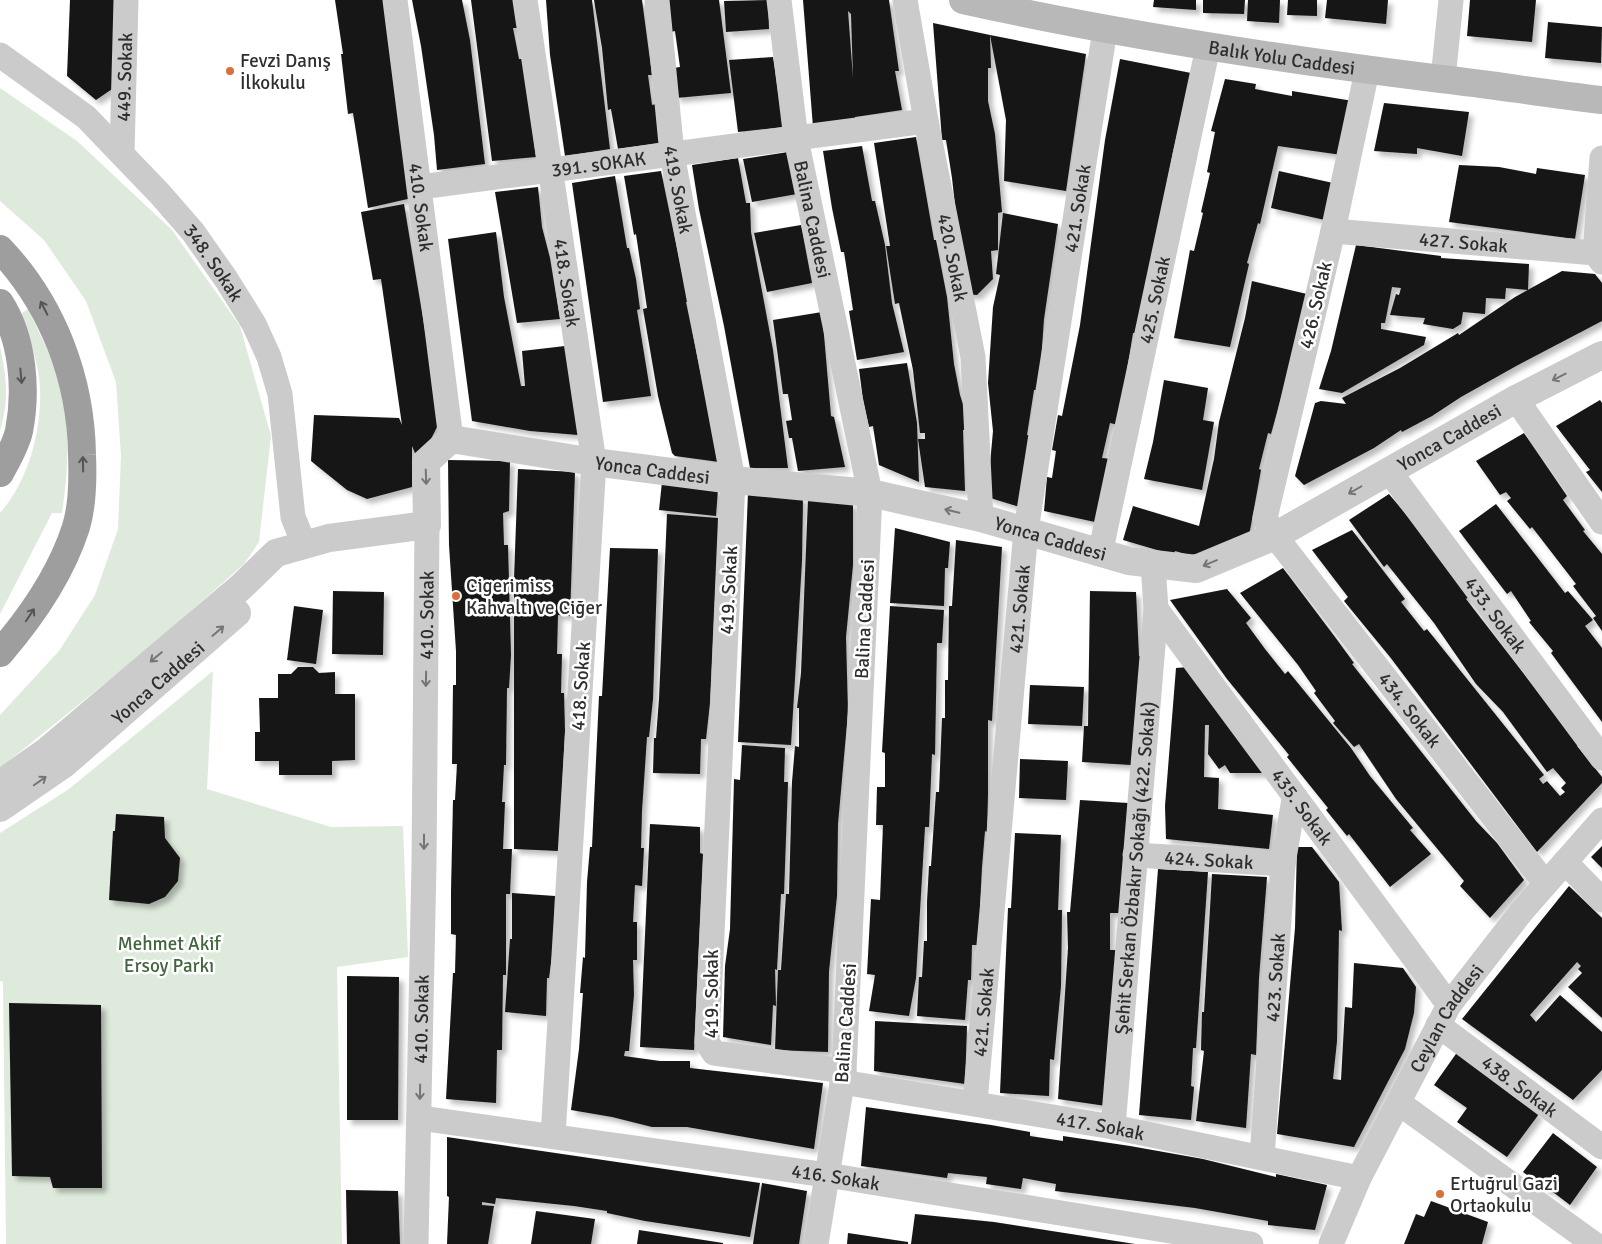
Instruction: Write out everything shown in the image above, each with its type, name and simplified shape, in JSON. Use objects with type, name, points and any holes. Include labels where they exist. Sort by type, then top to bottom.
[{"type":"highway","points":[[0,249],[18,268],[42,303],[66,358],[78,400],[82,434],[83,488],[76,527],[54,577],[30,617],[0,653]]},
{"type":"highway","points":[[0,303],[12,329],[19,356],[23,400],[18,433],[0,473]]},
{"type":"main road","name":"Balık Yolu Caddesi","points":[[963,0],[1105,30],[1208,47],[1367,71],[1602,100]]},
{"type":"street","name":"449. Sokak","points":[[122,153],[126,0]]},
{"type":"street","name":"410. Sokak","points":[[395,0],[451,439],[426,462],[428,525],[420,1118],[416,1244]]},
{"type":"street","name":"418. Sokak","points":[[525,0],[594,462],[553,1136]]},
{"type":"street","name":"419. Sokak","points":[[657,0],[672,154],[733,480],[707,1042],[714,1053],[843,1076]]},
{"type":"street","name":"Balina Caddesi","points":[[779,0],[796,139],[870,492],[843,1076],[816,1244]]},
{"type":"street","name":"420. Sokak","points":[[905,0],[926,121],[973,357],[981,518]]},
{"type":"street","points":[[1443,79],[1451,0]]},
{"type":"street","name":"421. Sokak","points":[[975,1102],[1026,530],[1105,30]]},
{"type":"street","name":"425. Sokak","points":[[1100,554],[1208,47]]},
{"type":"street","name":"348. Sokak","points":[[0,56],[86,117],[122,153],[193,232],[226,279],[254,324],[269,357],[280,394],[293,517],[304,544]]},
{"type":"street","name":"426. Sokak","points":[[1274,536],[1264,518],[1332,231],[1367,71]]},
{"type":"street","name":"391. sOKAK","points":[[420,187],[926,121]]},
{"type":"street","points":[[1599,257],[1602,158]]},
{"type":"street","name":"427. Sokak","points":[[1332,231],[1599,257]]},
{"type":"street","name":"Yonca Caddesi","points":[[451,439],[594,462],[733,480],[870,492],[1026,530],[1100,554],[1153,564],[1196,569],[1274,536],[1516,399],[1602,355]]},
{"type":"street","points":[[1516,399],[1602,522]]},
{"type":"street","name":"433. Sokak","points":[[1388,471],[1602,758]]},
{"type":"street","points":[[0,784],[47,751],[241,587],[276,553],[328,538],[428,525]]},
{"type":"street","name":"434. Sokak","points":[[1274,536],[1545,883]]},
{"type":"street","name":"Yonca Caddesi","points":[[0,808],[64,764],[156,685],[263,589],[304,544]]},
{"type":"street","name":"Şehit Serkan Özbakır Sokağı (422. Sokak)","points":[[1113,1127],[1156,609],[1153,564]]},
{"type":"street","name":"435. Sokak","points":[[1156,609],[1294,799],[1443,1015]]},
{"type":"street","name":"423. Sokak","points":[[1262,1157],[1283,864],[1294,799]]},
{"type":"street","name":"Ceylan Caddesi","points":[[1331,1244],[1359,1178],[1443,1015],[1545,883],[1602,820]]},
{"type":"street","name":"424. Sokak","points":[[1135,855],[1283,864]]},
{"type":"street","points":[[1565,862],[1602,900]]},
{"type":"street","name":"438. Sokak","points":[[1443,1015],[1602,1147]]},
{"type":"street","name":"417. Sokak","points":[[843,1076],[1113,1127],[1359,1178]]},
{"type":"street","points":[[1399,1103],[1594,1244]]},
{"type":"street","name":"416. Sokak","points":[[420,1118],[827,1175],[1251,1244]]},
{"type":"green space","points":[[0,88],[77,141],[172,230],[240,326],[271,436],[259,542],[244,564],[149,648],[0,768],[0,715],[59,651],[95,595],[118,529],[121,456],[116,382],[86,301],[44,240],[0,201]]},
{"type":"green space","points":[[28,309],[50,357],[61,390],[66,425],[66,478],[62,513],[52,513],[0,614],[0,513],[10,500],[25,471],[36,438],[39,421],[40,388],[38,369],[30,341],[19,315]]},
{"type":"green space","points":[[0,347],[6,399],[0,431]]},
{"type":"green space","name":"Mehmet Akif Ersoy Parkı","points":[[213,671],[207,789],[331,827],[403,826],[408,957],[337,967],[342,1244],[6,1244],[3,982],[0,981],[0,833],[69,789]]},
{"type":"building","points":[[70,0],[120,0],[118,85],[96,100],[67,76]]},
{"type":"building","points":[[335,0],[386,0],[412,198],[368,208],[353,113],[348,114],[341,54],[343,54]]},
{"type":"building","points":[[412,0],[462,0],[470,40],[485,164],[437,170],[434,135],[421,46]]},
{"type":"building","points":[[471,0],[515,0],[518,28],[513,28],[519,59],[523,59],[536,157],[492,161]]},
{"type":"building","points":[[546,0],[592,0],[610,149],[565,156],[550,55]]},
{"type":"building","points":[[594,0],[642,0],[652,75],[648,75],[652,105],[656,104],[664,142],[618,149],[611,109],[608,110],[602,48]]},
{"type":"building","points":[[667,0],[719,0],[731,93],[676,98],[673,68],[680,67],[675,31],[671,32]]},
{"type":"building","points":[[768,0],[769,29],[726,32],[724,1]]},
{"type":"building","points":[[803,0],[889,0],[899,71],[895,71],[902,110],[855,117],[856,121],[813,127]],"holes":[[[848,11],[851,14],[853,78]]]},
{"type":"building","points":[[1154,0],[1196,0],[1196,10],[1153,7]]},
{"type":"building","points":[[1203,0],[1245,0],[1244,14],[1203,13]]},
{"type":"building","points":[[1248,0],[1280,0],[1279,23],[1247,21]]},
{"type":"building","points":[[1288,0],[1317,0],[1317,16],[1287,15]]},
{"type":"building","points":[[1327,0],[1388,0],[1386,24],[1325,18]]},
{"type":"building","points":[[1470,0],[1536,0],[1532,42],[1467,36]]},
{"type":"building","points":[[1548,22],[1602,27],[1601,63],[1545,58]]},
{"type":"building","points":[[933,23],[990,35],[991,68],[988,68],[988,101],[995,134],[1002,212],[998,213],[998,250],[991,251],[993,279],[977,295],[965,294],[952,178],[946,140],[942,140]]},
{"type":"building","points":[[990,35],[1086,54],[1066,191],[1004,181],[1006,120]]},
{"type":"building","points":[[773,57],[783,127],[738,132],[729,60]]},
{"type":"building","points":[[1120,59],[1191,73],[1173,152],[1137,333],[1133,333],[1118,425],[1110,423],[1102,458],[1111,459],[1095,522],[1044,511],[1047,477],[1052,478],[1056,451],[1052,450],[1058,415],[1062,416],[1080,325],[1105,140]]},
{"type":"building","points":[[1225,79],[1256,84],[1255,89],[1292,96],[1292,91],[1353,101],[1342,155],[1278,146],[1260,224],[1258,223],[1247,263],[1249,264],[1230,347],[1174,338],[1190,250],[1194,251],[1203,213],[1201,212],[1210,173],[1207,172],[1215,132],[1211,131]]},
{"type":"building","points":[[1384,103],[1469,112],[1462,156],[1417,148],[1417,154],[1374,151]]},
{"type":"building","points":[[916,137],[934,240],[936,240],[947,297],[954,364],[960,395],[971,429],[963,430],[965,491],[925,487],[918,439],[925,439],[925,433],[920,433],[913,370],[899,303],[895,304],[886,246],[890,246],[874,143]]},
{"type":"building","points":[[862,146],[872,201],[875,201],[885,245],[892,303],[904,352],[857,360],[849,311],[853,310],[844,252],[841,252],[823,151]]},
{"type":"building","points":[[788,152],[797,194],[752,202],[743,159]]},
{"type":"building","points":[[738,158],[746,203],[750,203],[751,232],[773,350],[788,468],[750,468],[724,326],[699,209],[692,165]]},
{"type":"building","points":[[1459,165],[1499,167],[1536,174],[1537,168],[1585,175],[1575,239],[1449,222]]},
{"type":"building","points":[[661,171],[719,462],[675,456],[672,453],[658,396],[643,309],[647,308],[636,234],[634,235],[624,176]]},
{"type":"building","points":[[1279,171],[1333,183],[1325,220],[1271,208]]},
{"type":"building","points":[[615,176],[627,248],[629,248],[636,279],[640,309],[637,310],[651,396],[603,402],[572,183]]},
{"type":"building","points":[[538,187],[542,227],[550,258],[560,319],[517,323],[495,192]]},
{"type":"building","points":[[404,204],[440,421],[425,451],[415,453],[412,446],[412,487],[367,499],[347,490],[311,461],[314,415],[399,418],[402,425],[381,279],[373,280],[361,212]]},
{"type":"building","points":[[1003,213],[1058,224],[1044,319],[1039,390],[1034,390],[1027,435],[1034,436],[1023,508],[987,497],[993,431],[988,383],[993,307],[1000,275],[996,274]]},
{"type":"building","points":[[801,225],[812,283],[767,292],[754,233]]},
{"type":"building","points":[[496,232],[504,297],[521,386],[525,386],[522,351],[565,346],[578,435],[530,431],[472,421],[448,239]]},
{"type":"building","points":[[1356,245],[1441,256],[1441,258],[1529,264],[1528,290],[1506,288],[1505,299],[1486,298],[1485,314],[1463,312],[1461,324],[1453,329],[1423,324],[1425,318],[1390,315],[1396,294],[1399,295],[1401,288],[1392,287],[1385,323],[1381,323],[1381,329],[1426,337],[1424,345],[1342,393],[1319,389],[1331,351]]},
{"type":"building","points":[[1562,271],[1595,274],[1602,283],[1602,321],[1518,365],[1461,397],[1432,416],[1402,432],[1401,430],[1374,448],[1304,485],[1295,476],[1315,403],[1321,401],[1346,404],[1342,398],[1400,368],[1458,333],[1459,335],[1515,297]]},
{"type":"building","points":[[1252,281],[1307,294],[1290,366],[1271,434],[1268,433],[1259,469],[1261,470],[1249,536],[1200,554],[1189,555],[1175,551],[1174,555],[1123,540],[1133,506],[1199,526],[1214,459],[1219,422],[1245,318]]},
{"type":"building","points":[[822,312],[831,416],[834,417],[845,467],[798,471],[792,438],[789,438],[786,421],[792,420],[788,394],[783,394],[773,320]]},
{"type":"building","points":[[907,363],[917,423],[919,482],[879,465],[873,426],[869,427],[863,400],[859,369]]},
{"type":"building","points":[[1164,380],[1208,388],[1203,420],[1214,422],[1202,490],[1144,479]]},
{"type":"building","points":[[1600,400],[1602,403],[1602,492],[1586,472],[1590,470],[1556,426]]},
{"type":"building","points":[[1524,433],[1567,496],[1563,500],[1585,530],[1583,531],[1602,554],[1602,631],[1593,618],[1596,616],[1573,586],[1576,584],[1532,527],[1530,529],[1507,501],[1511,498],[1506,492],[1500,495],[1476,461]]},
{"type":"building","points":[[448,460],[510,461],[509,511],[503,513],[504,545],[508,545],[511,655],[509,688],[507,688],[506,765],[504,765],[502,802],[505,802],[503,849],[512,849],[510,894],[506,894],[506,975],[503,975],[502,1050],[497,1050],[496,1103],[446,1099],[453,973],[455,973],[456,935],[451,934],[451,891],[453,800],[455,800],[457,764],[452,764],[453,685],[456,685],[456,651],[449,545]]},
{"type":"building","points":[[518,469],[575,472],[570,616],[558,615],[557,654],[562,654],[561,693],[564,693],[565,731],[559,851],[514,849],[514,579]]},
{"type":"building","points":[[662,482],[718,489],[716,516],[659,510]]},
{"type":"building","points":[[748,493],[803,497],[802,561],[791,745],[738,742]]},
{"type":"building","points":[[1389,494],[1472,594],[1466,599],[1602,777],[1602,783],[1537,852],[1390,657],[1344,601],[1348,597],[1312,550],[1352,530],[1405,599],[1401,602],[1424,631],[1427,629],[1544,775],[1539,779],[1543,784],[1547,781],[1560,796],[1565,792],[1561,788],[1566,783],[1553,768],[1547,772],[1503,712],[1476,684],[1434,623],[1387,564],[1384,567],[1349,520]]},
{"type":"building","points":[[808,499],[853,503],[853,565],[846,637],[848,712],[838,824],[837,896],[829,971],[828,1052],[775,1050],[778,970],[781,970],[786,894],[789,894],[792,782],[795,746],[799,747],[799,708],[797,708],[801,673]]},
{"type":"building","points":[[1496,504],[1565,593],[1568,591],[1593,620],[1585,626],[1602,648],[1602,722],[1551,653],[1553,651],[1529,622],[1531,621],[1511,591],[1507,594],[1459,531]]},
{"type":"building","points":[[667,514],[718,518],[710,703],[706,739],[701,739],[700,774],[653,773],[654,738],[656,738],[659,699]]},
{"type":"building","points":[[895,528],[950,542],[948,568],[945,568],[944,606],[890,603]]},
{"type":"building","points":[[956,540],[1002,547],[992,721],[988,720],[987,832],[985,831],[982,867],[980,906],[982,906],[978,945],[972,945],[971,980],[968,980],[965,1020],[917,1016],[919,977],[922,977],[924,941],[927,941],[929,866],[931,866],[936,792],[939,792],[942,718],[945,718],[945,680],[948,680],[949,606],[952,606]]},
{"type":"building","points":[[610,548],[658,549],[653,699],[649,737],[647,737],[642,811],[641,848],[644,848],[642,886],[635,885],[633,922],[637,922],[637,960],[633,960],[634,995],[629,1051],[625,1051],[624,1056],[660,1061],[690,1061],[690,1068],[823,1083],[814,1149],[687,1127],[652,1127],[612,1117],[571,1110],[579,1049],[583,993],[580,993],[583,957],[585,958],[587,882],[590,847],[592,847],[599,696],[602,696]]},
{"type":"building","points":[[1283,568],[1354,663],[1352,664],[1476,821],[1497,843],[1524,880],[1490,918],[1460,886],[1464,881],[1396,799],[1359,744],[1354,747],[1333,723],[1335,721],[1314,693],[1316,691],[1298,665],[1240,593]]},
{"type":"building","points":[[1227,589],[1251,618],[1246,623],[1265,649],[1285,674],[1288,671],[1351,748],[1370,776],[1413,828],[1410,830],[1431,854],[1390,887],[1349,834],[1347,836],[1326,810],[1328,808],[1287,757],[1289,755],[1227,679],[1170,600]]},
{"type":"building","points":[[333,591],[384,592],[383,655],[332,654]]},
{"type":"building","points":[[1090,591],[1136,592],[1139,656],[1142,656],[1131,765],[1082,762],[1084,726],[1088,726]]},
{"type":"building","points":[[294,606],[323,610],[316,664],[287,660]]},
{"type":"building","points":[[890,606],[944,610],[942,643],[937,643],[935,755],[932,754],[929,827],[925,827],[916,978],[909,1016],[869,1011],[875,975],[867,974],[871,899],[880,900],[883,825],[876,825],[877,787],[885,787],[885,753],[882,752]]},
{"type":"building","points":[[298,667],[313,667],[319,673],[335,672],[335,694],[355,694],[355,760],[332,761],[332,775],[279,775],[279,761],[255,761],[255,732],[260,732],[259,698],[278,698],[278,674],[291,674]]},
{"type":"building","points":[[1188,667],[1265,773],[1230,773],[1225,765],[1219,769],[1208,754],[1209,725],[1205,725],[1204,777],[1219,778],[1218,809],[1273,815],[1269,849],[1166,839],[1165,806],[1176,668]]},
{"type":"building","points":[[1030,685],[1084,687],[1082,726],[1028,724]]},
{"type":"building","points":[[742,745],[785,748],[784,782],[788,782],[784,894],[781,894],[777,970],[775,969],[776,1006],[773,1005],[771,1045],[723,1037],[725,966],[730,929],[734,779],[740,780]]},
{"type":"building","points":[[1020,759],[1068,761],[1066,800],[1019,798]]},
{"type":"building","points":[[1080,800],[1128,803],[1120,913],[1110,913],[1110,950],[1117,950],[1106,1106],[1058,1099],[1068,948],[1067,912],[1070,912]]},
{"type":"building","points":[[116,814],[164,817],[165,838],[180,858],[178,881],[165,897],[149,904],[109,900],[113,831],[115,831]]},
{"type":"building","points":[[650,824],[700,827],[700,853],[703,854],[694,1050],[640,1047]]},
{"type":"building","points":[[1015,833],[1061,835],[1058,910],[1062,910],[1061,986],[1054,1060],[1050,1059],[1049,1096],[1000,1093],[1008,908],[1011,908]]},
{"type":"building","points":[[1602,846],[1602,868],[1591,857]]},
{"type":"building","points":[[1297,847],[1312,847],[1339,882],[1342,931],[1339,930],[1337,1041],[1333,1079],[1341,1080],[1345,1007],[1352,1008],[1354,963],[1403,968],[1416,987],[1414,1013],[1405,1049],[1354,1147],[1277,1134],[1295,928]]},
{"type":"building","points":[[1158,869],[1208,872],[1196,1048],[1193,1048],[1191,1086],[1194,1087],[1191,1120],[1139,1115]]},
{"type":"building","points":[[1212,874],[1267,877],[1259,978],[1256,1055],[1251,1054],[1246,1128],[1196,1121],[1204,1051],[1201,1050],[1202,1012],[1204,1012]]},
{"type":"building","points":[[1569,886],[1602,918],[1602,1018],[1568,987],[1582,973],[1578,969],[1581,966],[1577,962],[1530,1015],[1536,1022],[1560,995],[1602,1032],[1602,1070],[1573,1100],[1462,1019]]},
{"type":"building","points":[[512,893],[555,896],[554,941],[549,978],[547,978],[546,1016],[505,1012],[510,939],[512,939]]},
{"type":"building","points":[[347,976],[399,977],[398,1120],[347,1120]]},
{"type":"building","points":[[9,1003],[101,1005],[102,1188],[53,1188],[50,1177],[12,1176]]},
{"type":"building","points":[[875,1021],[967,1026],[965,1084],[874,1071]]},
{"type":"building","points":[[1458,1051],[1513,1096],[1539,1114],[1507,1157],[1457,1122],[1467,1108],[1434,1085]]},
{"type":"building","points":[[866,1107],[991,1125],[1030,1132],[1030,1136],[1063,1141],[1063,1136],[1130,1146],[1203,1159],[1276,1177],[1276,1174],[1327,1185],[1315,1230],[1268,1225],[1268,1221],[1195,1208],[1055,1191],[1056,1184],[1023,1178],[1021,1189],[986,1184],[987,1177],[948,1173],[947,1178],[861,1166]]},
{"type":"building","points":[[1553,1133],[1597,1167],[1570,1205],[1523,1172]]},
{"type":"building","points":[[447,1137],[760,1183],[750,1237],[645,1221],[607,1213],[607,1211],[496,1198],[495,1204],[482,1202],[482,1205],[494,1206],[488,1244],[447,1244],[449,1197],[447,1196]]},
{"type":"building","points":[[762,1183],[807,1191],[799,1244],[753,1244]]},
{"type":"building","points":[[346,1190],[398,1191],[400,1244],[347,1244]]},
{"type":"building","points":[[1431,1201],[1488,1222],[1482,1244],[1404,1244],[1416,1214],[1424,1217]]},
{"type":"building","points":[[536,1211],[595,1219],[591,1244],[531,1244]]},
{"type":"building","points":[[915,1214],[994,1222],[1135,1244],[911,1244]]},
{"type":"building","points":[[639,1230],[723,1243],[723,1244],[637,1244]]},
{"type":"building","points":[[848,1233],[908,1242],[908,1244],[847,1244]]},
{"type":"place","name":"Fevzi Danış İlkokulu","points":[[230,71]]},
{"type":"place","name":"Cigerimiss Kahvaltı ve Ciğer","points":[[456,596]]},
{"type":"place","name":"Ertuğrul Gazi Ortaokulu","points":[[1440,1194]]}]
